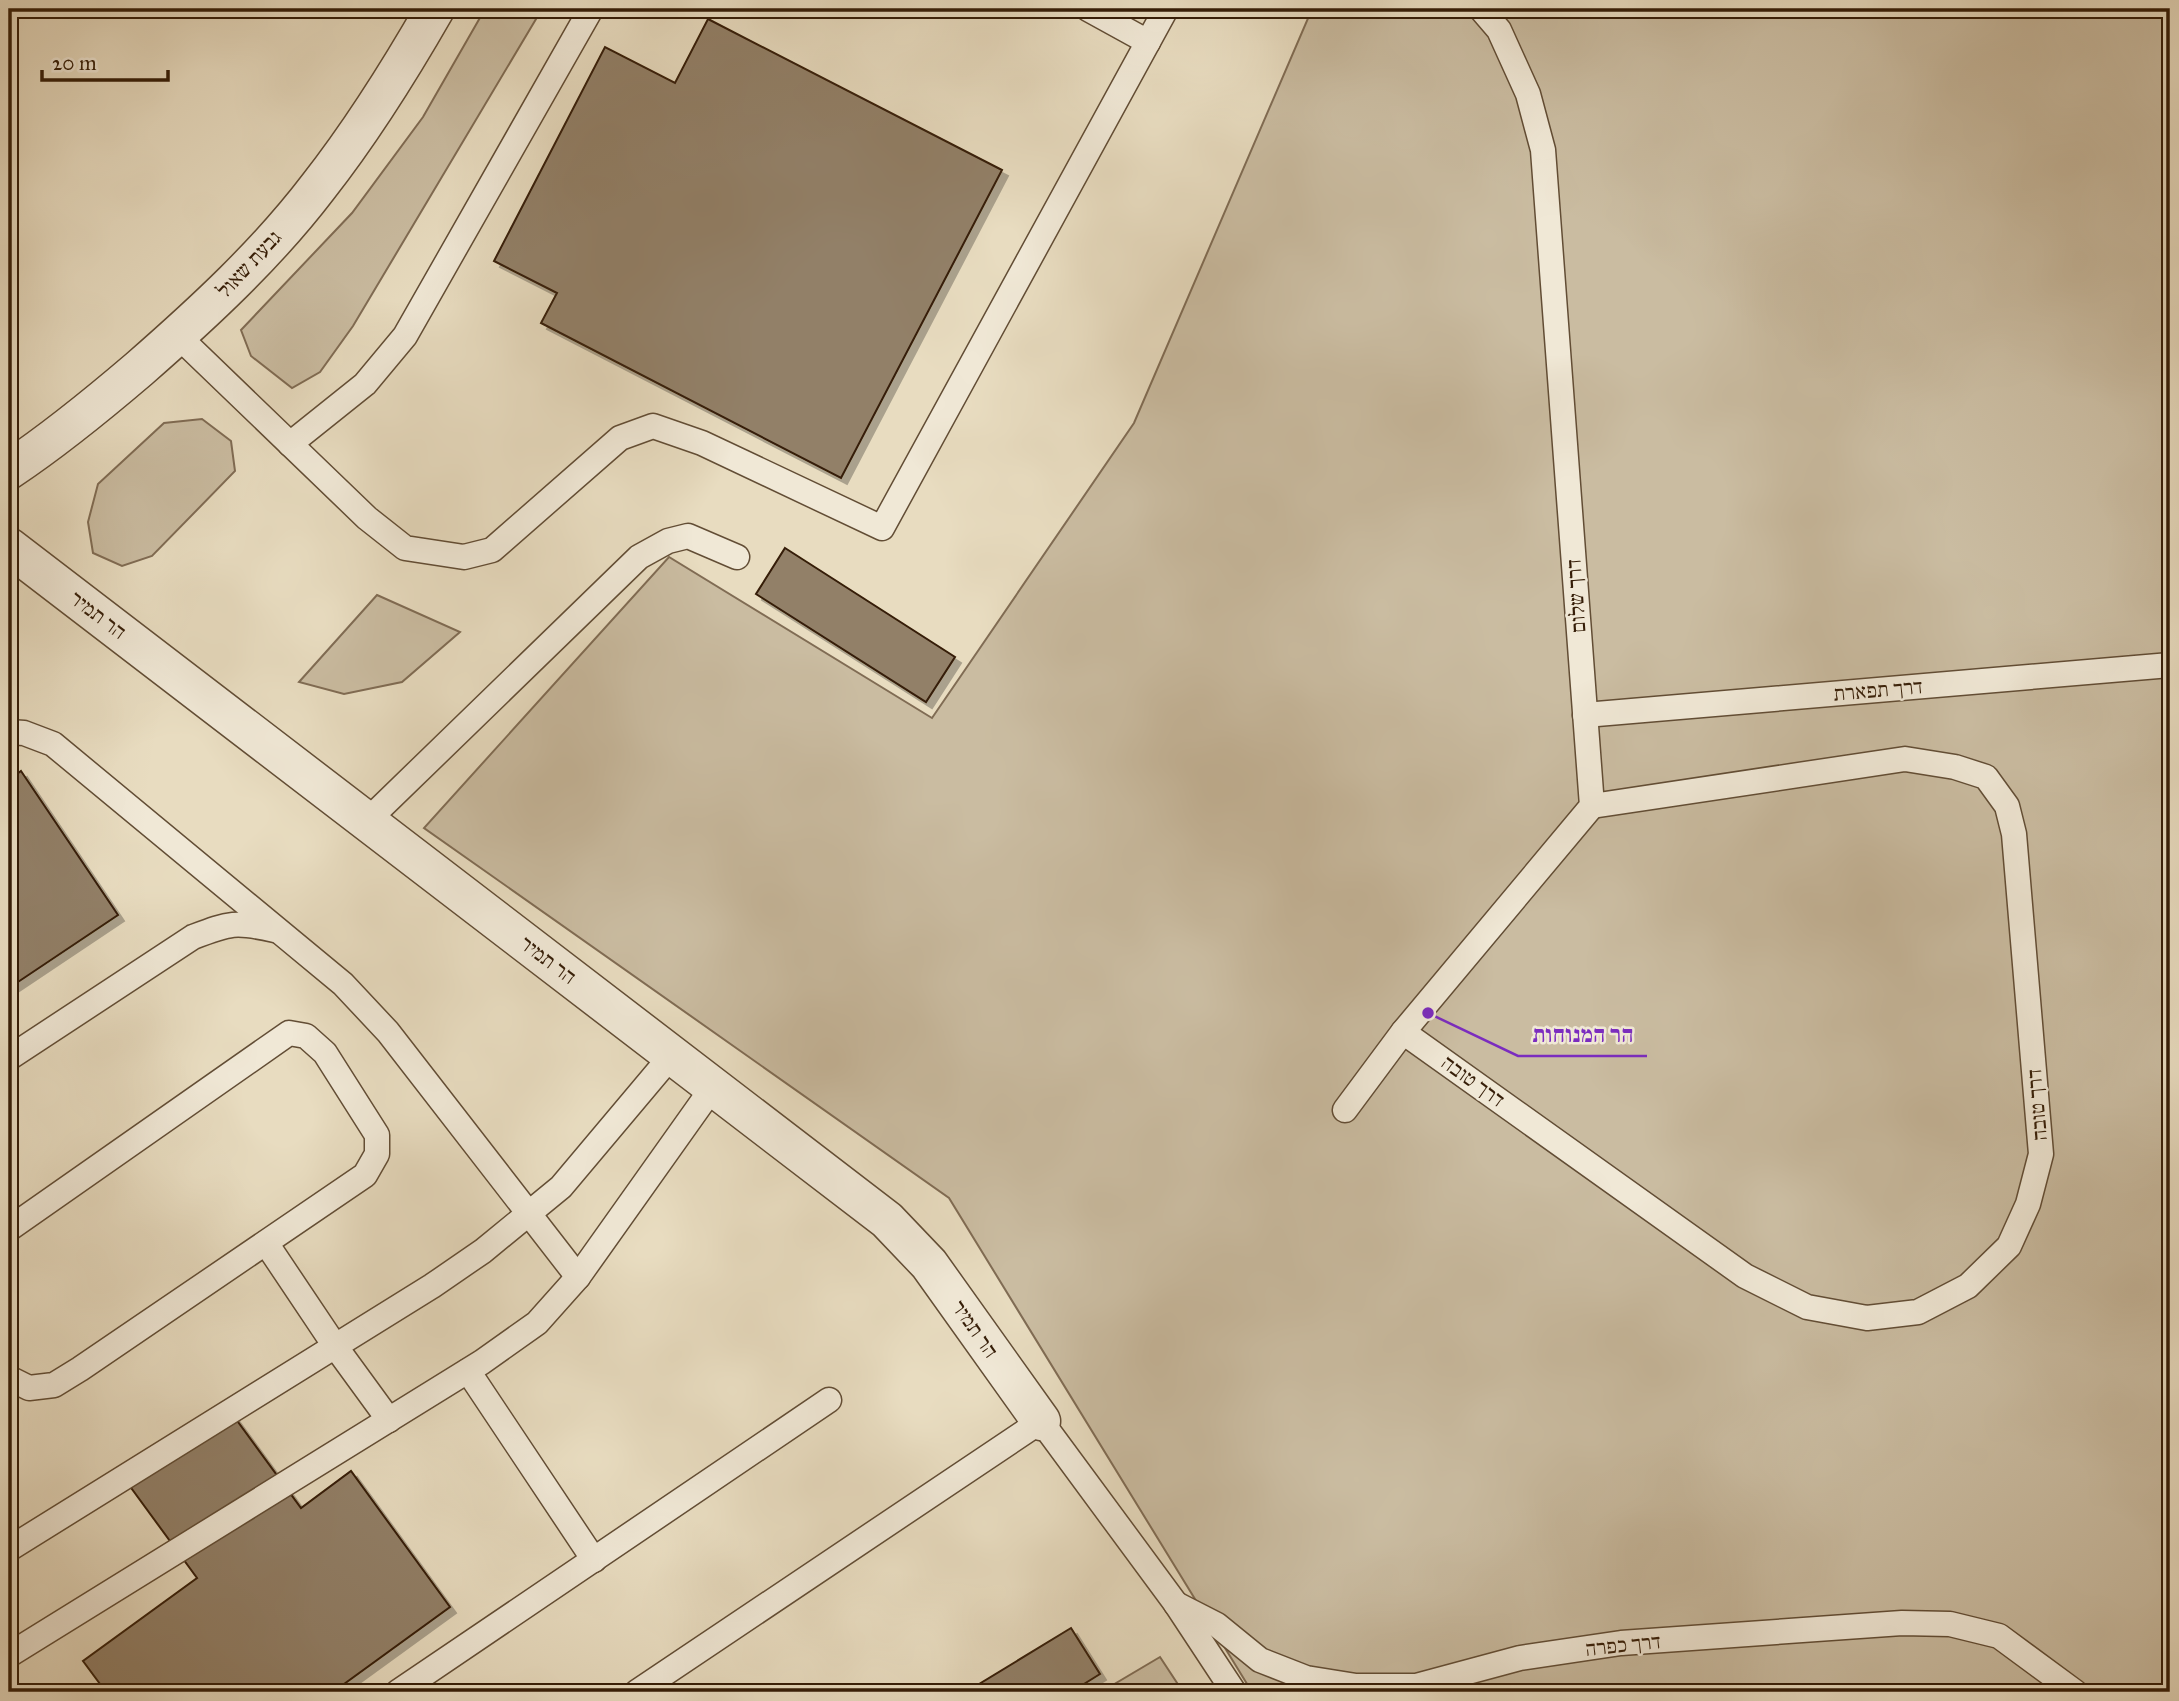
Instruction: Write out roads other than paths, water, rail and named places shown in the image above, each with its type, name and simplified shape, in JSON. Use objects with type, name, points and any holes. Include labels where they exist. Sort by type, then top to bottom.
[{"type":"street","name":"גבעת שאול","points":[[9,470],[112,392],[177,335],[258,256],[318,188],[381,99],[435,9]]},
{"type":"street","name":"הר תמיר","points":[[9,547],[887,1220],[929,1264],[1041,1421]]},
{"type":"lane","points":[[1088,9],[1149,42]]},
{"type":"lane","points":[[177,335],[367,518],[405,548],[464,557],[492,550],[620,438],[653,426],[702,443],[882,528],[1166,9]]},
{"type":"lane","name":"דרך שלום","points":[[1481,9],[1499,30],[1528,94],[1543,150],[1592,806]]},
{"type":"lane","points":[[290,444],[365,384],[405,336],[596,11]]},
{"type":"lane","points":[[367,821],[639,557],[667,541],[688,536],[737,557]]},
{"type":"lane","name":"דרך תפארת","points":[[1585,715],[2170,665]]},
{"type":"lane","points":[[9,732],[24,733],[53,744],[342,984],[388,1032],[578,1277]]},
{"type":"lane","name":"דרך טובה","points":[[1403,1032],[1745,1276],[1807,1307],[1867,1318],[1918,1312],[1968,1286],[2009,1246],[2028,1204],[2041,1154],[2014,834],[2007,807],[1986,778],[1955,767],[1905,759],[1592,806]]},
{"type":"lane","points":[[1345,1110],[1403,1032],[1592,806]]},
{"type":"lane","points":[[9,1059],[192,937],[226,924],[244,923],[279,931]]},
{"type":"lane","points":[[9,1229],[289,1033],[306,1035],[325,1053],[377,1135],[377,1154],[365,1175],[80,1369],[54,1385],[29,1388],[9,1378]]},
{"type":"lane","points":[[9,1549],[432,1286],[483,1251],[561,1187],[671,1055]]},
{"type":"lane","points":[[9,1655],[389,1420],[537,1323],[578,1277],[713,1087]]},
{"type":"lane","points":[[266,1242],[335,1346],[389,1420]]},
{"type":"lane","points":[[468,1370],[594,1560]]},
{"type":"lane","points":[[398,1692],[829,1400]]},
{"type":"lane","points":[[637,1692],[1041,1421],[1176,1604],[1234,1692]]},
{"type":"lane","name":"דרך כפרה","points":[[1176,1604],[1217,1625],[1260,1660],[1306,1678],[1356,1686],[1416,1686],[1520,1658],[1621,1643],[1902,1623],[1950,1624],[1999,1636],[2076,1692]]},
{"type":"place","name":"הר המנוחות","points":[[1428,1013]]}]
